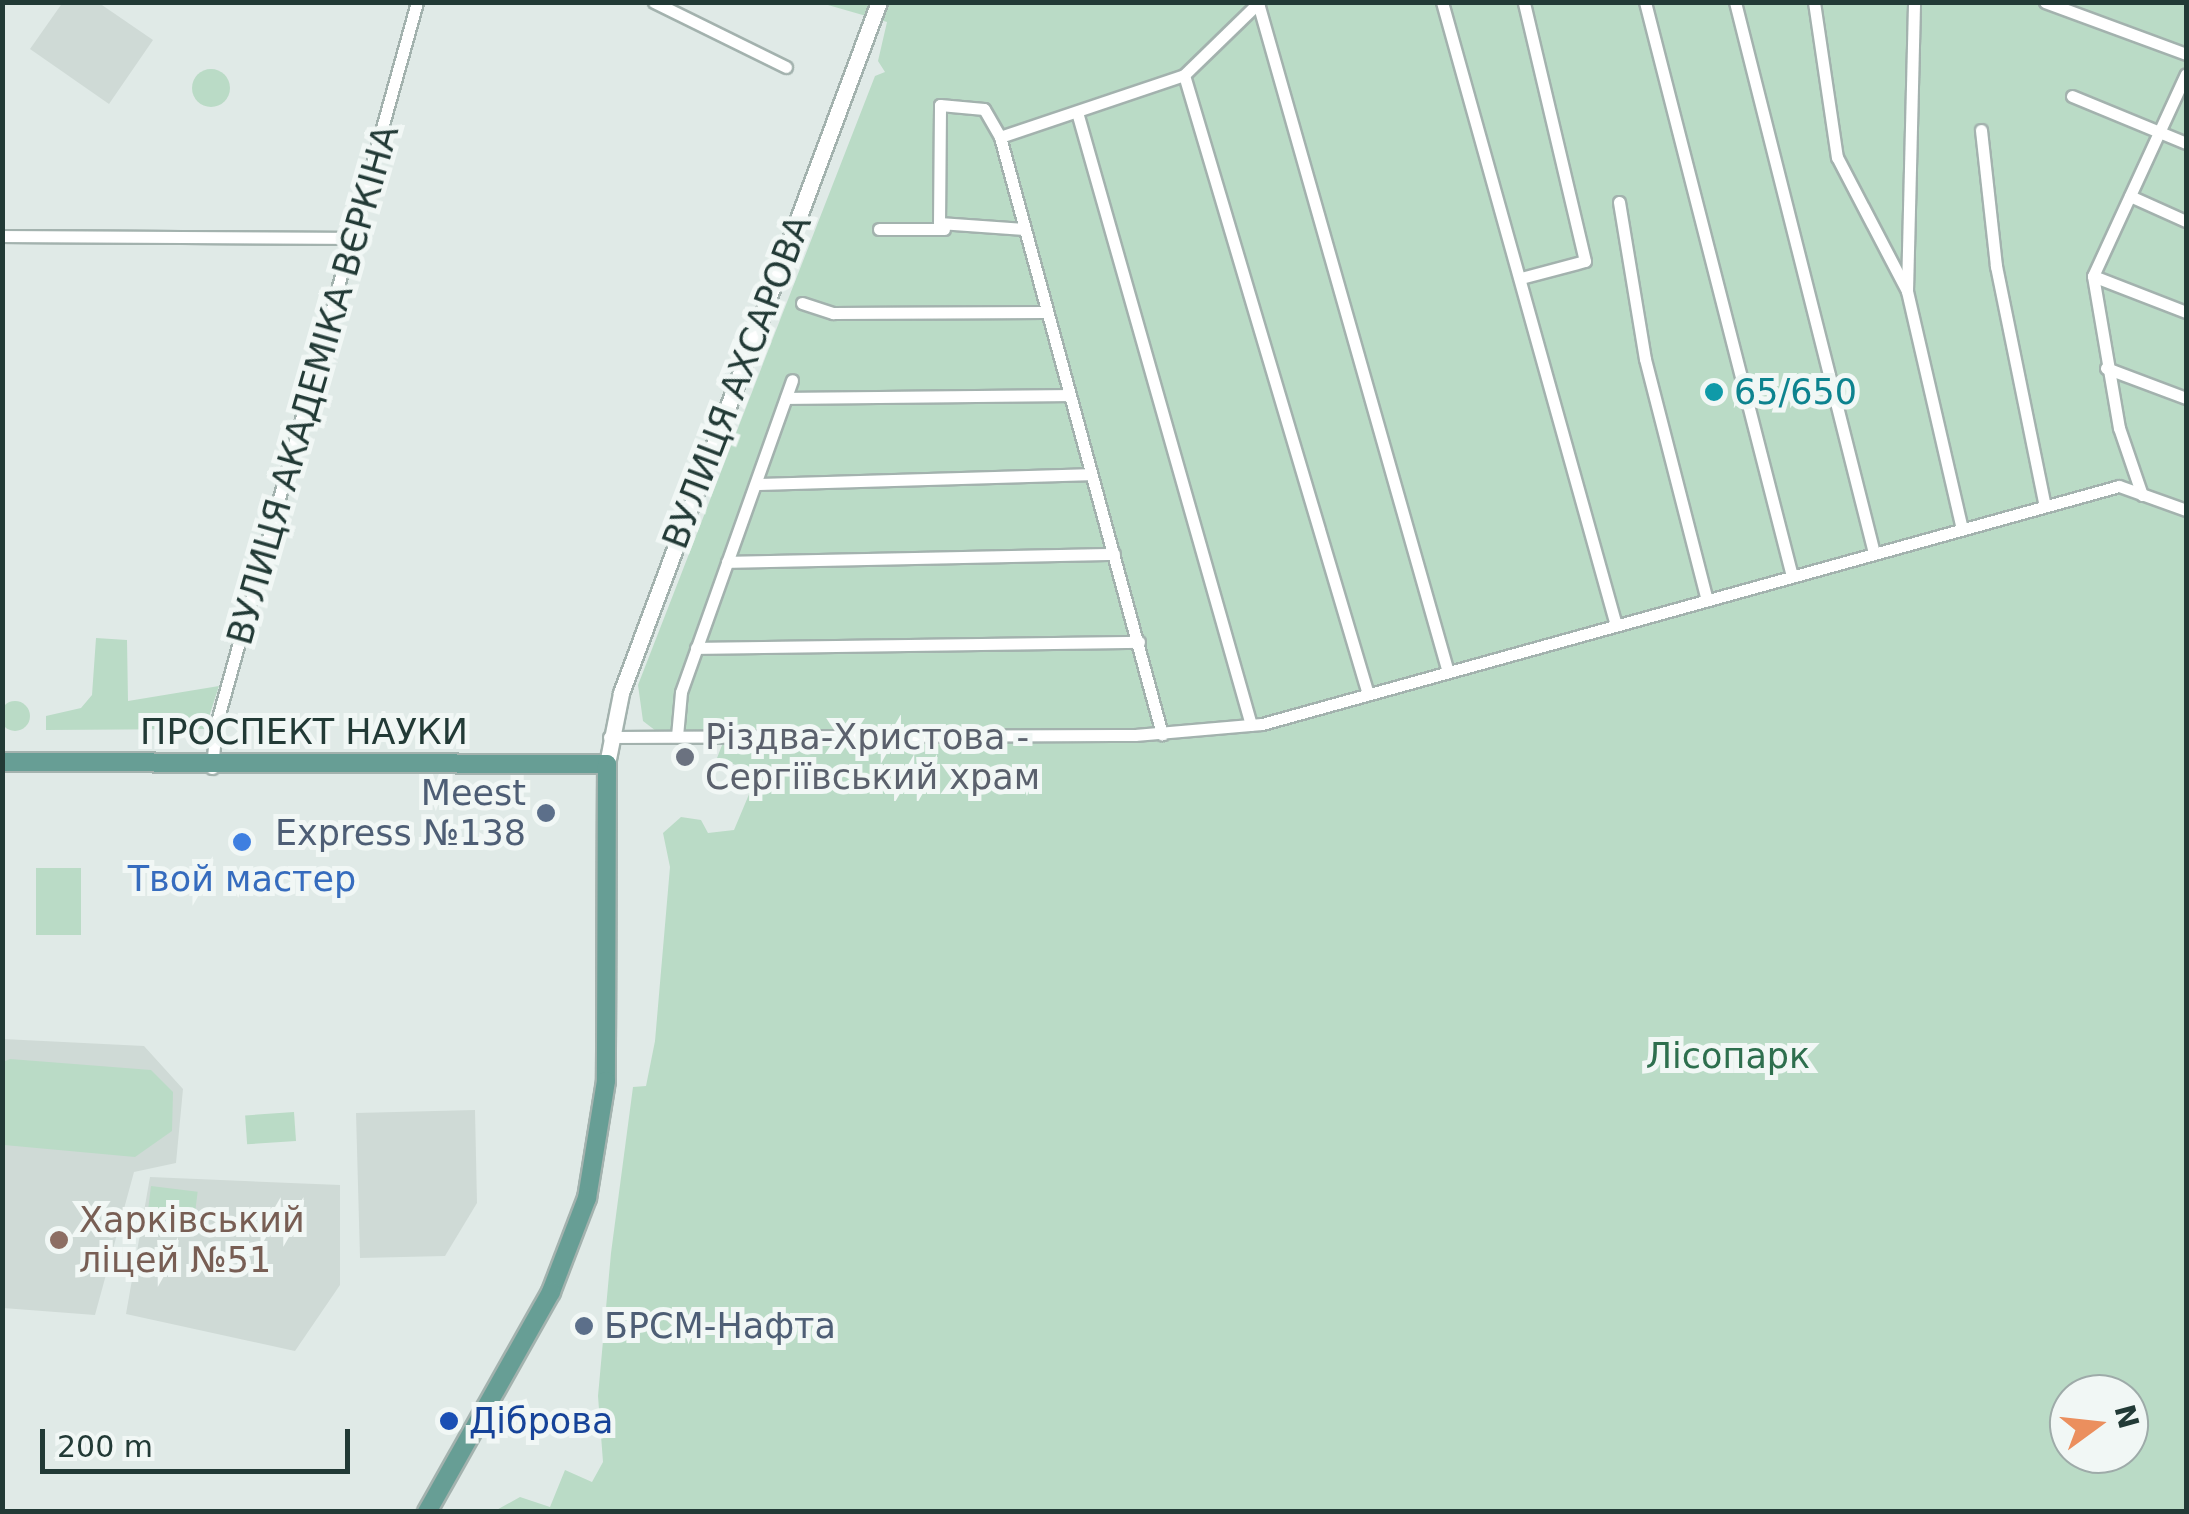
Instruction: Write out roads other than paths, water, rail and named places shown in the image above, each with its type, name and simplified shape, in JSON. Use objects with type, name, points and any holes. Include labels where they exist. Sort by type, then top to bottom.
[{"type":"main road","name":"ВУЛИЦЯ АХСАРОВА","points":[[606,764],[609,737],[879,2]]},
{"type":"main road","name":"ПРОСПЕКТ НАУКИ","points":[[2,762],[212,768],[606,764]]},
{"type":"main road","points":[[426,1512],[551,1292],[587,1198],[606,1081],[606,764]]},
{"type":"street","name":"ВУЛИЦЯ АКАДЕМІКА ВЄРКІНА","points":[[212,768],[216,725],[359,238],[417,2]]},
{"type":"street","points":[[654,2],[786,67]]},
{"type":"street","points":[[1442,2],[1616,625]]},
{"type":"street","points":[[1521,278],[1585,261],[1524,2]]},
{"type":"street","points":[[1645,2],[1792,576]]},
{"type":"street","points":[[1735,2],[1874,553]]},
{"type":"street","points":[[1814,2],[1837,156],[1907,290]]},
{"type":"street","points":[[1914,2],[1907,290],[1962,529]]},
{"type":"street","points":[[1000,137],[1184,75],[1258,3],[1448,672]]},
{"type":"street","points":[[2049,3],[2186,54]]},
{"type":"street","points":[[2142,494],[2106,368],[2093,276],[2186,74]]},
{"type":"street","points":[[1184,75],[1368,694]]},
{"type":"street","points":[[2072,96],[2186,144]]},
{"type":"street","points":[[944,229],[937,109],[984,109],[1000,137],[1044,312],[1162,734]]},
{"type":"street","points":[[1076,112],[1251,725]]},
{"type":"street","points":[[1981,130],[1996,266],[2046,506]]},
{"type":"street","points":[[2130,196],[2186,221]]},
{"type":"street","points":[[1619,202],[1645,358],[1707,600]]},
{"type":"street","points":[[879,229],[1024,229]]},
{"type":"street","points":[[2,236],[359,238]]},
{"type":"street","points":[[2093,276],[2186,312]]},
{"type":"street","points":[[802,303],[833,313],[1044,312]]},
{"type":"street","points":[[2106,368],[2186,398]]},
{"type":"street","points":[[677,736],[696,648],[792,380]]},
{"type":"street","points":[[786,398],[1068,394]]},
{"type":"street","points":[[756,484],[1090,474]]},
{"type":"street","points":[[609,737],[1162,734],[1251,725],[2119,486],[2186,510]]},
{"type":"street","points":[[727,562],[1114,554]]},
{"type":"street","points":[[696,648],[1139,642]]},
{"type":"place","name":"65/650","points":[[1714,392]]},
{"type":"place","name":"Різдва-Христова - Сергіївський храм","points":[[685,757]]},
{"type":"place","name":"Meest Express №138","points":[[546,813]]},
{"type":"place","name":"Твой мастер","points":[[242,842]]},
{"type":"place","name":"Харківський ліцей №51","points":[[59,1240]]},
{"type":"place","name":"БРСМ-Нафта","points":[[584,1326]]},
{"type":"place","name":"Діброва","points":[[449,1421]]},
{"type":"park label","name":"Лісопарк","points":[[1728,1056]]}]
